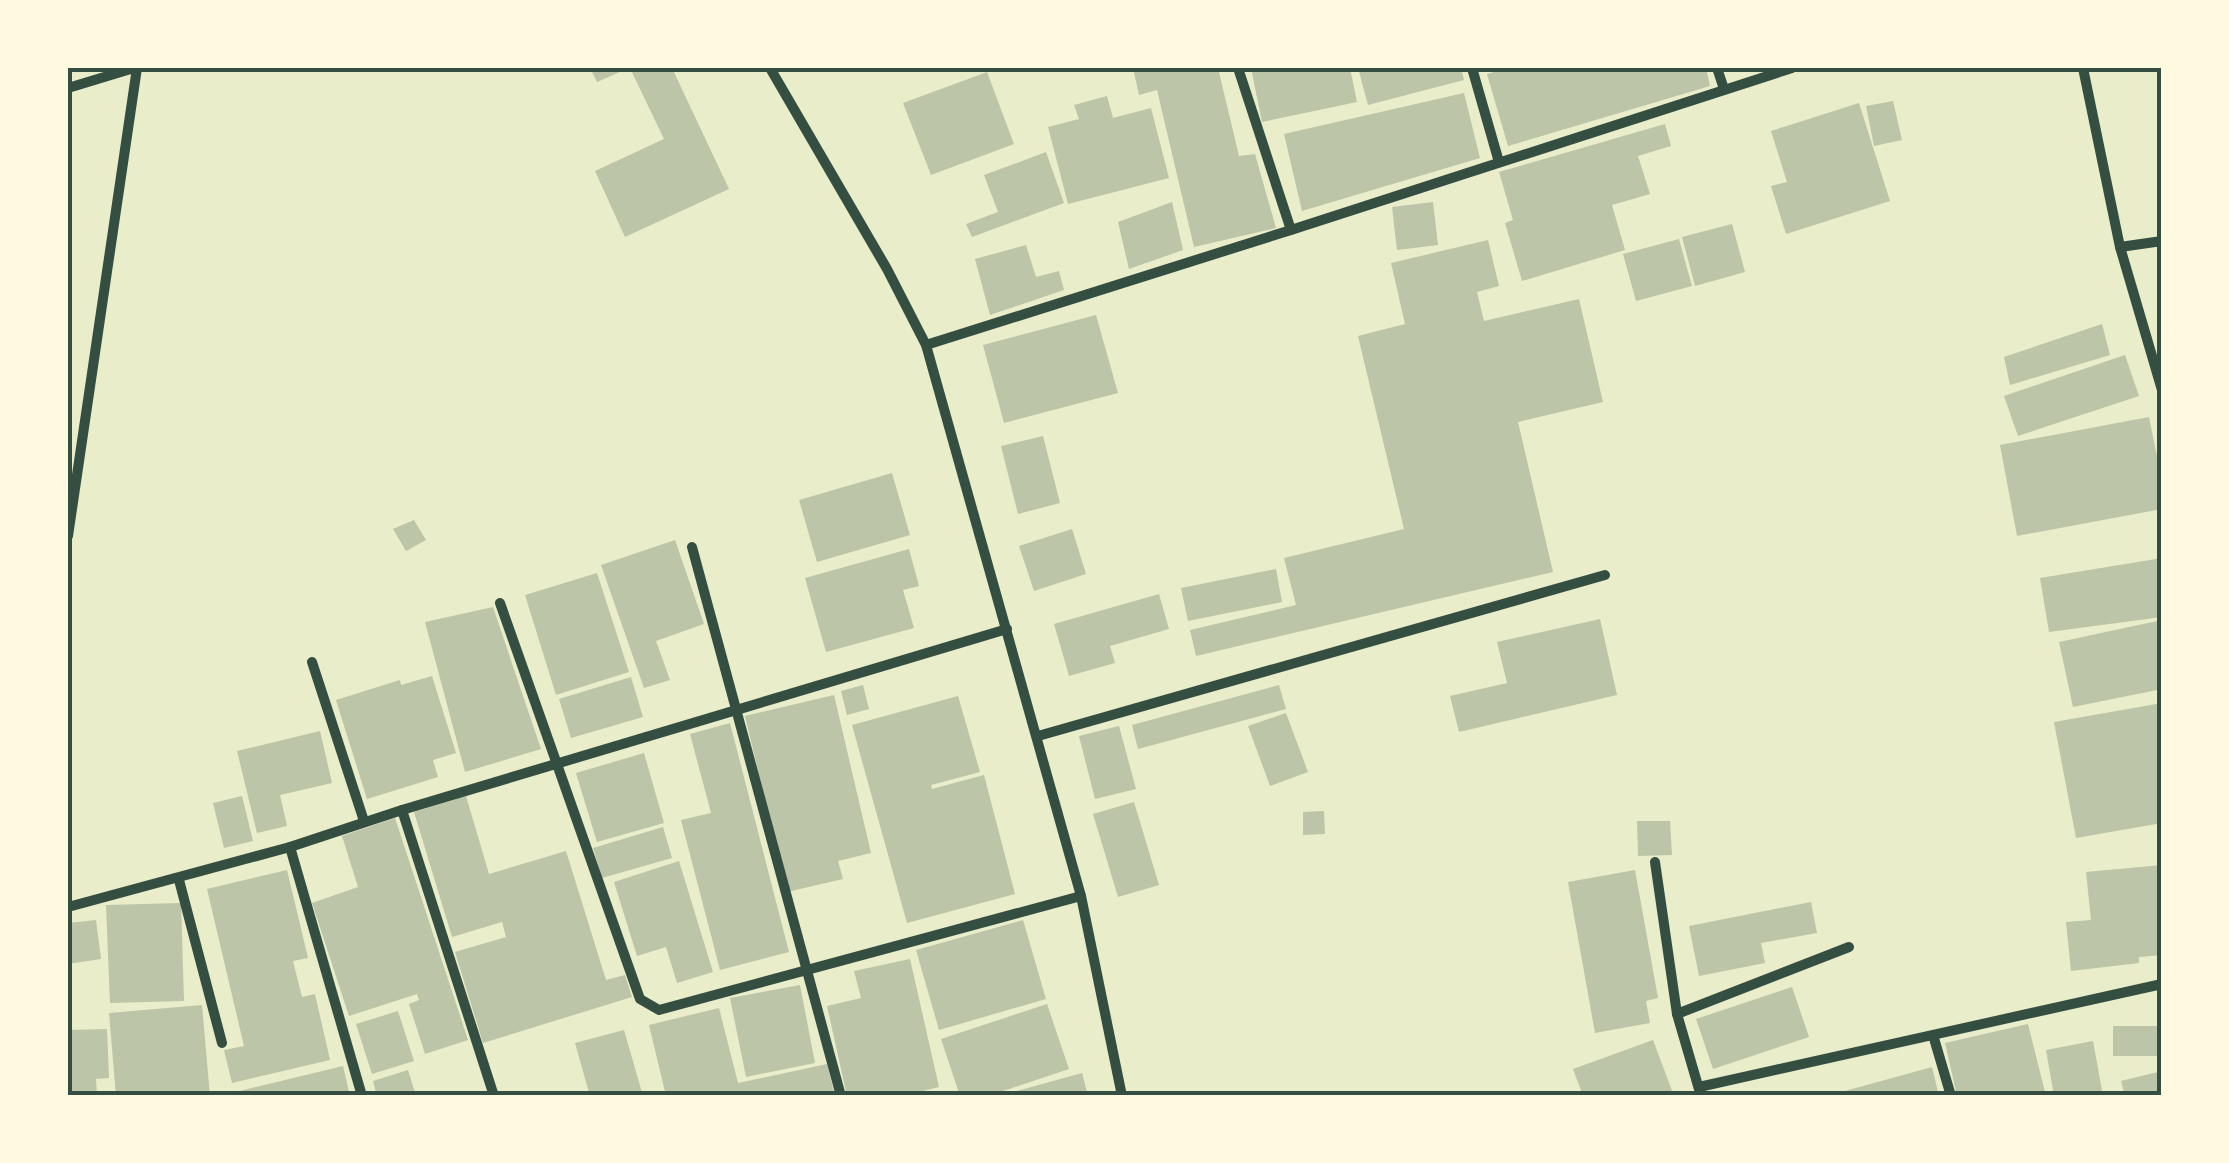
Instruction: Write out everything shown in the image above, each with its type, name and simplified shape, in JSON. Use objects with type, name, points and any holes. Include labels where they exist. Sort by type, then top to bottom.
[{"type":"street","points":[[68,88],[136,68],[68,536]]},
{"type":"street","points":[[770,68],[888,269],[926,346],[1081,896],[1122,1096]]},
{"type":"street","points":[[1238,68],[1291,230]]},
{"type":"street","points":[[1472,68],[1499,162]]},
{"type":"street","points":[[1718,68],[1724,90]]},
{"type":"street","points":[[926,346],[1792,68]]},
{"type":"street","points":[[2084,68],[2120,246],[2162,390]]},
{"type":"street","points":[[2120,246],[2162,241]]},
{"type":"street","points":[[692,547],[732,709],[841,1096]]},
{"type":"street","points":[[1038,736],[1605,575]]},
{"type":"street","points":[[500,603],[640,999],[658,1010],[803,967],[1081,896]]},
{"type":"street","points":[[68,907],[180,880],[732,709],[1007,629]]},
{"type":"street","points":[[312,662],[364,821]]},
{"type":"street","points":[[402,810],[494,1096]]},
{"type":"street","points":[[290,847],[362,1096]]},
{"type":"street","points":[[1655,862],[1678,1014],[1700,1091],[2162,984]]},
{"type":"street","points":[[180,880],[222,1042]]},
{"type":"street","points":[[1678,1014],[1848,947]]},
{"type":"street","points":[[1933,1035],[1951,1096]]},
{"type":"building","points":[[590,68],[629,68],[597,82]]},
{"type":"building","points":[[630,68],[672,68],[729,189],[625,237],[595,171],[664,139]]},
{"type":"building","points":[[1133,68],[1218,68],[1239,156],[1255,154],[1276,228],[1194,247],[1157,90],[1139,95]]},
{"type":"building","points":[[1251,68],[1350,68],[1357,102],[1262,122]]},
{"type":"building","points":[[1358,68],[1461,68],[1464,80],[1368,105]]},
{"type":"building","points":[[1508,68],[1706,68],[1710,86],[1508,146],[1487,74]]},
{"type":"building","points":[[987,72],[1014,144],[931,175],[903,103]]},
{"type":"building","points":[[1464,93],[1480,158],[1302,211],[1284,134]]},
{"type":"building","points":[[1107,96],[1113,118],[1151,108],[1169,178],[1068,204],[1048,127],[1079,119],[1074,105]]},
{"type":"building","points":[[1893,101],[1902,140],[1874,146],[1866,106]]},
{"type":"building","points":[[1859,103],[1890,201],[1786,234],[1771,186],[1787,182],[1771,131]]},
{"type":"building","points":[[1665,124],[1671,146],[1638,156],[1650,194],[1612,205],[1625,250],[1522,281],[1505,223],[1513,220],[1499,172]]},
{"type":"building","points":[[1046,152],[1064,203],[972,237],[966,224],[998,212],[984,175]]},
{"type":"building","points":[[1172,202],[1183,250],[1129,269],[1118,222]]},
{"type":"building","points":[[1433,202],[1438,245],[1397,250],[1392,207]]},
{"type":"building","points":[[1732,224],[1745,272],[1695,286],[1682,237]]},
{"type":"building","points":[[1679,239],[1692,286],[1636,301],[1623,254]]},
{"type":"building","points":[[1488,240],[1499,286],[1477,292],[1484,321],[1579,299],[1603,402],[1518,422],[1553,572],[1196,656],[1190,630],[1296,605],[1284,558],[1404,529],[1358,336],[1405,324],[1391,263]]},
{"type":"building","points":[[1026,245],[1036,277],[1059,271],[1064,290],[990,315],[975,259]]},
{"type":"building","points":[[1096,315],[1118,393],[1004,423],[983,345]]},
{"type":"building","points":[[2102,324],[2110,355],[2010,385],[2004,357]]},
{"type":"building","points":[[2125,355],[2139,396],[2018,436],[2004,396]]},
{"type":"building","points":[[2149,417],[2162,481],[2162,509],[2017,536],[2000,445]]},
{"type":"building","points":[[1043,436],[1060,503],[1018,514],[1001,446]]},
{"type":"building","points":[[892,473],[910,535],[817,562],[799,500]]},
{"type":"building","points":[[414,520],[426,540],[406,551],[393,529]]},
{"type":"building","points":[[1072,529],[1086,574],[1034,591],[1019,546]]},
{"type":"building","points":[[675,540],[704,624],[656,641],[670,680],[644,688],[601,565]]},
{"type":"building","points":[[909,549],[919,586],[903,590],[914,628],[826,652],[805,578]]},
{"type":"building","points":[[2162,558],[2162,617],[2049,632],[2040,578]]},
{"type":"building","points":[[1276,569],[1282,602],[1188,621],[1181,588]]},
{"type":"building","points":[[597,573],[629,672],[556,695],[525,595]]},
{"type":"building","points":[[1159,594],[1169,629],[1110,646],[1115,663],[1069,676],[1054,624]]},
{"type":"building","points":[[493,607],[541,749],[465,772],[425,622]]},
{"type":"building","points":[[1600,619],[1617,695],[1459,732],[1450,696],[1507,683],[1497,642]]},
{"type":"building","points":[[2162,620],[2162,689],[2073,707],[2059,642]]},
{"type":"building","points":[[432,676],[456,753],[433,760],[438,777],[367,799],[336,700],[400,680],[401,685]]},
{"type":"building","points":[[631,677],[643,717],[571,738],[559,699]]},
{"type":"building","points":[[863,685],[869,709],[847,715],[841,691]]},
{"type":"building","points":[[1279,685],[1286,709],[1138,749],[1132,725]]},
{"type":"building","points":[[834,695],[871,853],[838,861],[843,879],[787,892],[745,716]]},
{"type":"building","points":[[958,696],[980,772],[931,785],[932,789],[984,775],[1015,894],[907,923],[852,725]]},
{"type":"building","points":[[2162,703],[2162,823],[2076,838],[2054,722]]},
{"type":"building","points":[[1286,713],[1308,772],[1270,786],[1248,726]]},
{"type":"building","points":[[730,723],[789,952],[720,970],[681,820],[711,813],[690,734]]},
{"type":"building","points":[[1119,726],[1136,789],[1095,799],[1079,736]]},
{"type":"building","points":[[320,731],[332,783],[280,795],[287,826],[257,833],[237,751]]},
{"type":"building","points":[[644,753],[664,823],[597,842],[576,773]]},
{"type":"building","points":[[242,796],[253,841],[224,848],[213,803]]},
{"type":"building","points":[[466,796],[489,874],[566,851],[606,980],[625,975],[632,997],[483,1043],[455,952],[506,937],[502,922],[452,937],[414,812]]},
{"type":"building","points":[[1134,802],[1159,885],[1118,897],[1093,814]]},
{"type":"building","points":[[1324,811],[1325,834],[1303,835],[1303,812]]},
{"type":"building","points":[[395,818],[468,1040],[425,1054],[409,1004],[419,1000],[417,994],[349,1016],[312,903],[358,887],[342,836]]},
{"type":"building","points":[[1637,821],[1670,821],[1672,855],[1638,856]]},
{"type":"building","points":[[663,827],[672,858],[602,878],[593,848]]},
{"type":"building","points":[[679,861],[713,972],[677,983],[666,947],[637,956],[614,882]]},
{"type":"building","points":[[2162,865],[2162,955],[2139,957],[2139,963],[2071,971],[2066,922],[2091,920],[2086,872]]},
{"type":"building","points":[[287,870],[308,958],[293,961],[302,997],[315,994],[330,1060],[232,1083],[224,1050],[244,1046],[207,889]]},
{"type":"building","points":[[1635,870],[1658,998],[1646,1001],[1650,1023],[1595,1033],[1568,882]]},
{"type":"building","points":[[1811,902],[1817,933],[1761,943],[1765,963],[1699,976],[1689,926]]},
{"type":"building","points":[[181,903],[184,1001],[110,1003],[106,905]]},
{"type":"building","points":[[96,920],[101,959],[68,964],[68,923]]},
{"type":"building","points":[[1023,920],[1046,999],[939,1030],[916,950]]},
{"type":"building","points":[[910,959],[939,1087],[903,1096],[847,1096],[827,1006],[861,998],[854,971]]},
{"type":"building","points":[[800,985],[815,1063],[746,1077],[730,998]]},
{"type":"building","points":[[1792,987],[1809,1037],[1713,1069],[1696,1019]]},
{"type":"building","points":[[1047,1004],[1069,1069],[988,1096],[960,1096],[941,1039]]},
{"type":"building","points":[[202,1005],[210,1096],[116,1096],[109,1013]]},
{"type":"building","points":[[719,1008],[738,1083],[827,1064],[835,1096],[666,1096],[649,1025]]},
{"type":"building","points":[[398,1011],[414,1061],[372,1074],[356,1024]]},
{"type":"building","points":[[2028,1024],[2046,1096],[1957,1096],[1945,1043]]},
{"type":"building","points":[[2113,1026],[2162,1026],[2162,1056],[2113,1056]]},
{"type":"building","points":[[107,1029],[109,1078],[96,1079],[97,1096],[68,1096],[68,1030]]},
{"type":"building","points":[[624,1030],[643,1096],[590,1096],[575,1043]]},
{"type":"building","points":[[1653,1040],[1674,1096],[1583,1096],[1573,1069]]},
{"type":"building","points":[[2093,1041],[2103,1096],[2054,1096],[2046,1050]]},
{"type":"building","points":[[343,1066],[350,1096],[236,1096],[235,1092]]},
{"type":"building","points":[[1932,1067],[1939,1096],[1834,1094]]},
{"type":"building","points":[[408,1070],[416,1096],[377,1096],[373,1081]]},
{"type":"building","points":[[2162,1071],[2162,1096],[2125,1096],[2121,1081]]},
{"type":"building","points":[[1082,1073],[1088,1096],[1006,1094]]}]
